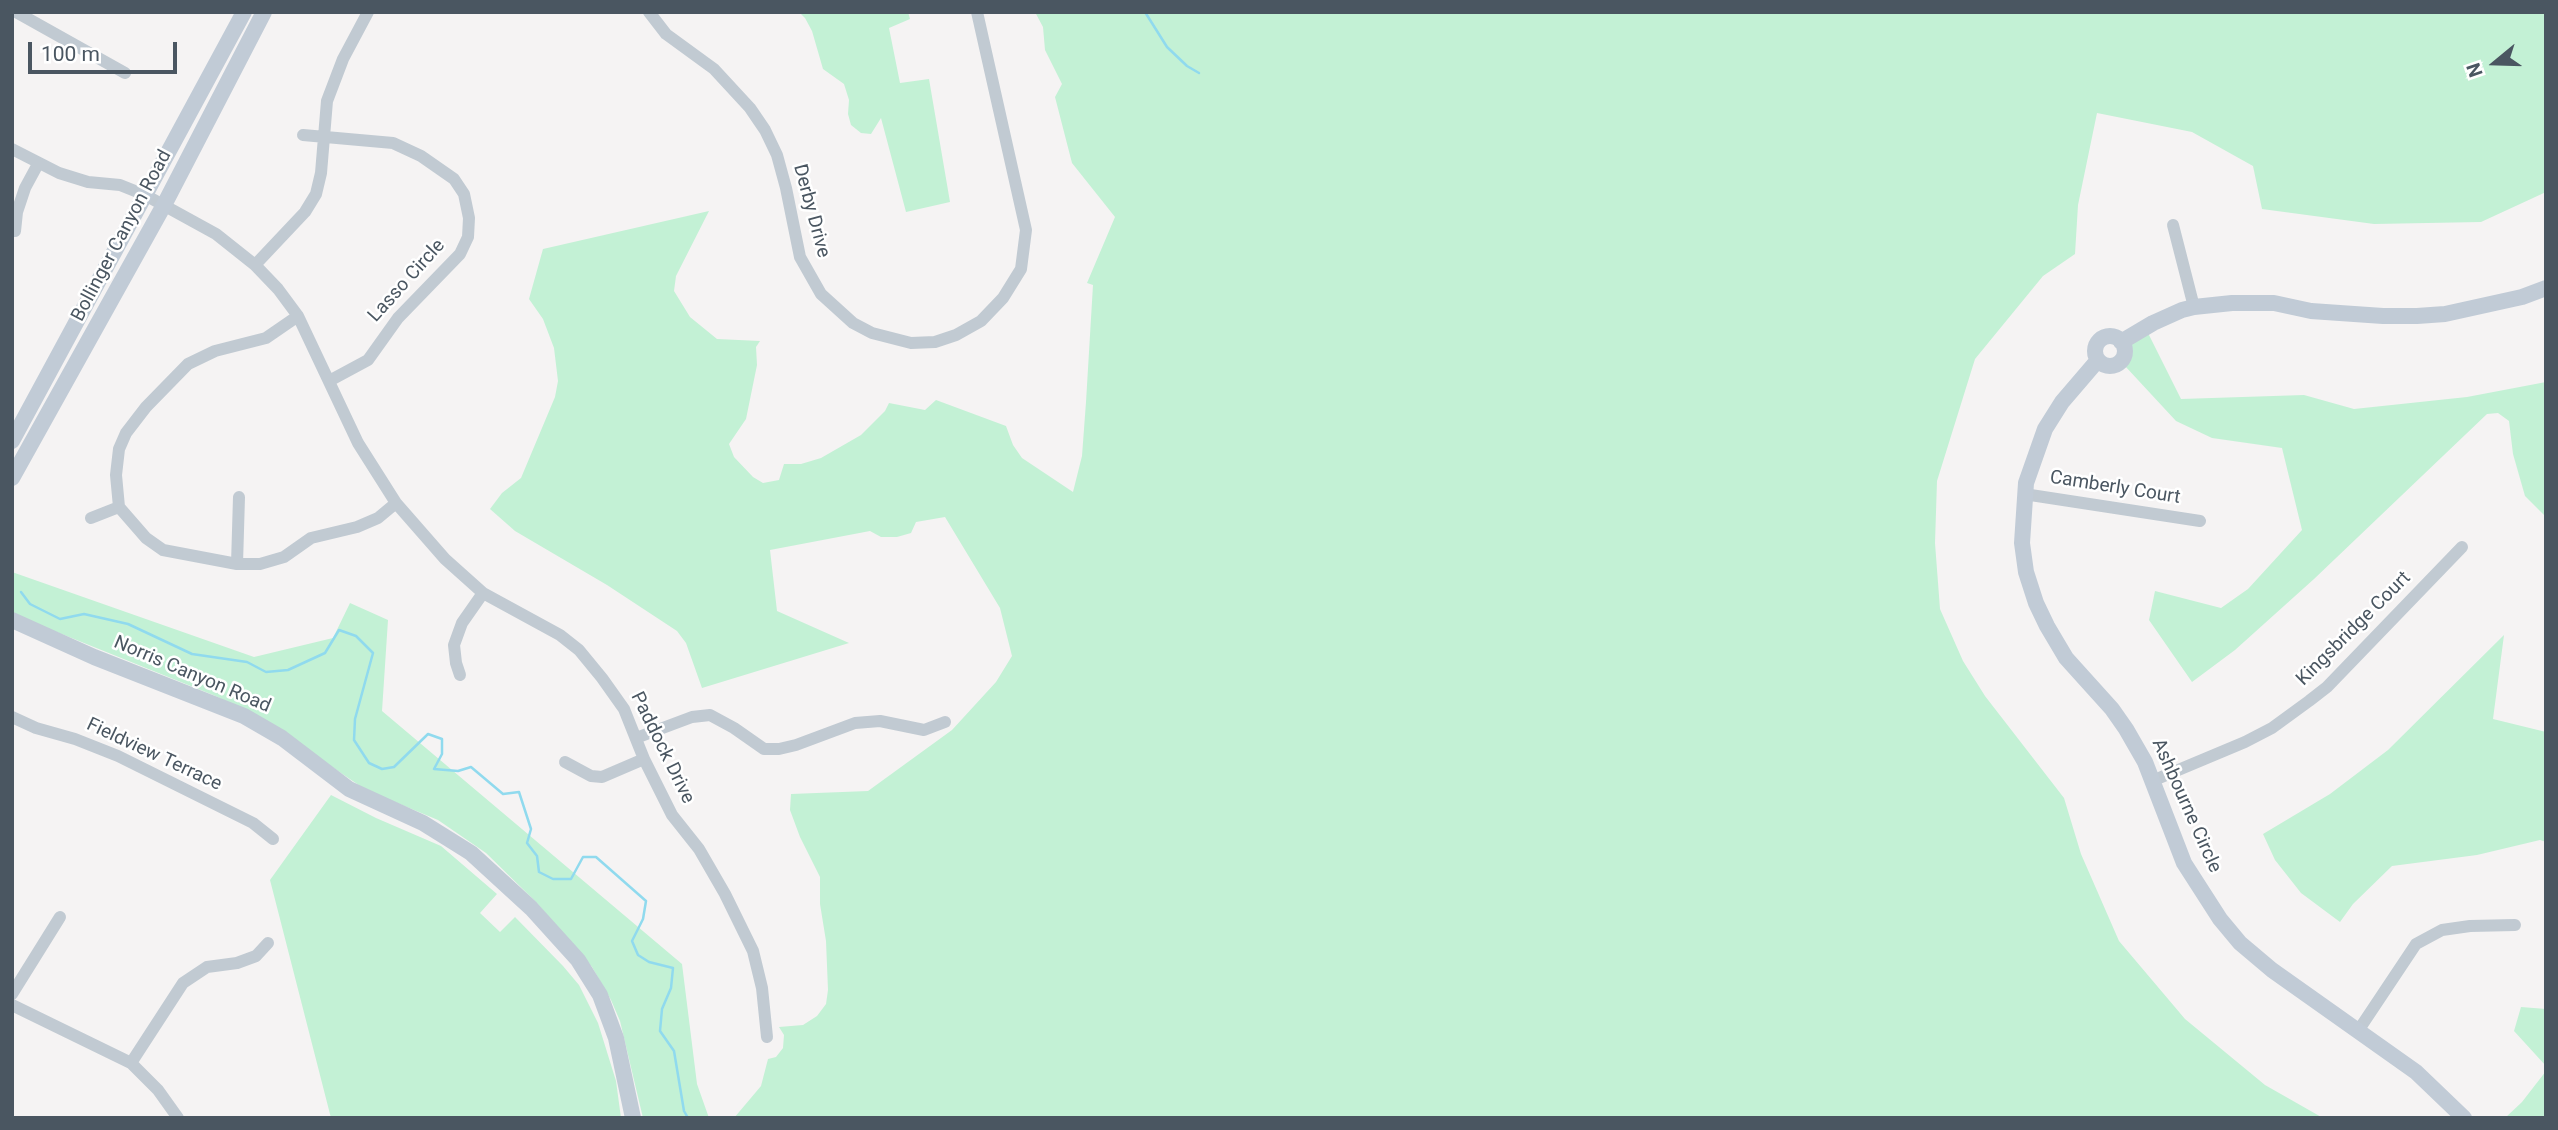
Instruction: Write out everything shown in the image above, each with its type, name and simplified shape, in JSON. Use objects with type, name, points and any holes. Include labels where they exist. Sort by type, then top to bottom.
[{"type":"street","points":[[16,12],[125,73]]},
{"type":"street","name":"Bollinger Canyon Road","points":[[12,441],[244,12]]},
{"type":"street","name":"Bollinger Canyon Road","points":[[12,478],[164,205],[264,12]]},
{"type":"street","points":[[255,265],[305,212],[316,194],[321,173],[327,101],[343,59],[368,12]]},
{"type":"street","name":"Derby Drive","points":[[649,12],[666,34],[714,69],[750,108],[765,130],[777,155],[800,257],[821,294],[853,323],[872,333],[911,343],[945,338],[981,321],[1003,298],[1021,269],[1026,230],[977,12]]},
{"type":"street","name":"Lasso Circle","points":[[303,135],[393,143],[421,156],[454,179],[464,194],[470,218],[468,237],[460,254],[398,318],[368,360],[329,381]]},
{"type":"street","name":"Paddock Drive","points":[[12,149],[38,164],[88,182],[120,185],[145,195],[216,234],[255,265],[278,289],[298,316],[358,443],[396,503],[445,559],[483,593],[560,635],[579,650],[603,678],[624,709],[644,760],[672,815],[699,849],[753,951],[762,988],[767,1037]]},
{"type":"street","points":[[15,231],[17,212],[25,188],[38,164]]},
{"type":"street","points":[[2173,225],[2194,307]]},
{"type":"street","name":"Ashbourne Circle","points":[[2464,1118],[2416,1072],[2272,970],[2240,943],[2220,919],[2184,863],[2145,762],[2126,729],[2112,709],[2066,658],[2036,603],[2026,572],[2022,543],[2024,494],[2045,429],[2062,402],[2098,360],[2105,365],[2118,363],[2124,353],[2121,342],[2182,310],[2232,303],[2274,303],[2311,311],[2417,316],[2445,314],[2522,297],[2546,288]]},
{"type":"street","points":[[298,316],[266,338],[215,351],[188,364],[146,407],[126,433],[120,449],[116,475],[119,506],[146,538],[163,550],[237,564],[260,564],[284,557],[311,538],[357,527],[378,518],[396,503]]},
{"type":"street","name":"Camberly Court","points":[[2024,494],[2200,521]]},
{"type":"street","points":[[237,564],[239,497]]},
{"type":"street","points":[[91,518],[119,506]]},
{"type":"street","name":"Kingsbridge Court","points":[[2152,781],[2245,742],[2272,728],[2309,701],[2327,687],[2462,547]]},
{"type":"street","points":[[460,675],[454,645],[462,623],[483,593]]},
{"type":"street","name":"Norris Canyon Road","points":[[12,620],[94,657],[244,716],[282,738],[349,789],[423,823],[471,853],[531,908],[578,960],[600,995],[616,1038],[633,1118]]},
{"type":"street","points":[[636,738],[692,717],[710,715],[764,749],[796,745],[855,723],[880,721],[923,730],[945,722]]},
{"type":"street","name":"Fieldview Terrace","points":[[12,717],[127,760],[253,823],[273,839]]},
{"type":"street","points":[[565,762],[591,776],[602,777],[644,760]]},
{"type":"street","points":[[12,994],[60,916]]},
{"type":"street","points":[[2358,1031],[2416,944],[2442,930],[2515,925]]},
{"type":"street","points":[[131,1063],[183,983],[207,967],[256,956],[268,943]]},
{"type":"street","points":[[12,1005],[131,1063],[158,1090],[178,1118]]},
{"type":"green space","points":[[799,12],[908,12],[910,19],[889,28],[900,83],[929,79],[950,202],[906,212],[881,118],[871,134],[861,133],[851,125],[848,114],[849,100],[844,84],[823,69],[812,31]]},
{"type":"green space","points":[[1035,12],[2546,12],[2546,192],[2481,222],[2374,224],[2262,209],[2253,166],[2192,132],[2097,113],[2078,205],[2075,254],[2043,276],[1975,359],[1937,481],[1935,543],[1940,609],[1963,661],[1985,696],[2064,798],[2081,854],[2119,941],[2185,1019],[2265,1085],[2323,1118],[734,1118],[761,1086],[768,1059],[776,1057],[783,1048],[784,1035],[779,1027],[803,1025],[817,1016],[826,1004],[826,941],[820,904],[820,877],[790,810],[791,794],[868,791],[952,730],[996,682],[1012,656],[1000,608],[945,517],[916,522],[911,533],[897,537],[881,537],[870,531],[770,550],[777,611],[849,643],[702,688],[686,643],[677,631],[607,585],[515,531],[490,509],[502,493],[521,478],[555,397],[558,381],[554,348],[543,319],[529,299],[543,249],[709,211],[676,276],[674,291],[690,317],[717,339],[760,341],[756,347],[757,365],[746,419],[729,444],[734,457],[753,477],[763,483],[779,480],[784,464],[801,464],[821,458],[861,435],[885,411],[889,403],[925,410],[936,400],[1006,426],[1013,445],[1022,458],[1073,492],[1082,456],[1086,402],[1093,285],[1087,283],[1115,217],[1072,163],[1055,97],[1062,84],[1045,50],[1043,27]]},
{"type":"green space","points":[[2148,333],[2181,399],[2304,395],[2354,409],[2467,397],[2546,382],[2546,517],[2525,496],[2513,454],[2509,421],[2498,413],[2487,414],[2314,579],[2235,650],[2192,682],[2149,620],[2155,591],[2221,608],[2248,589],[2302,530],[2282,448],[2212,438],[2176,421],[2125,366],[2132,344]]},
{"type":"green space","points":[[12,572],[254,657],[333,638],[350,603],[388,620],[382,711],[682,964],[697,1084],[709,1118],[643,1118],[620,1021],[592,967],[535,901],[486,853],[438,820],[366,790],[254,714],[12,614]]},
{"type":"green space","points":[[2504,635],[2493,719],[2546,732],[2546,842],[2540,840],[2477,855],[2392,866],[2353,904],[2340,922],[2301,893],[2275,860],[2263,834],[2330,794],[2388,750]]},
{"type":"green space","points":[[331,795],[441,846],[497,894],[480,913],[500,932],[515,917],[563,966],[579,985],[598,1023],[616,1081],[621,1118],[331,1118],[270,880]]},
{"type":"green space","points":[[2521,1007],[2546,1009],[2546,1066],[2514,1031]]},
{"type":"green space","points":[[2546,1071],[2546,1118],[2505,1118],[2522,1102]]},
{"type":"waterway","points":[[1145,12],[1167,47],[1187,66],[1199,73]]},
{"type":"waterway","points":[[21,592],[30,604],[60,619],[84,614],[128,624],[192,654],[247,662],[266,672],[288,670],[325,653],[339,630],[356,636],[373,653],[355,719],[354,740],[369,763],[382,769],[394,767],[428,734],[442,739],[442,754],[434,769],[458,771],[471,767],[503,794],[519,792],[531,829],[527,843],[537,856],[539,872],[553,879],[571,879],[583,857],[596,857],[646,901],[643,919],[632,941],[638,955],[649,962],[673,968],[671,988],[662,1009],[660,1031],[674,1051],[684,1111],[688,1118]]}]
